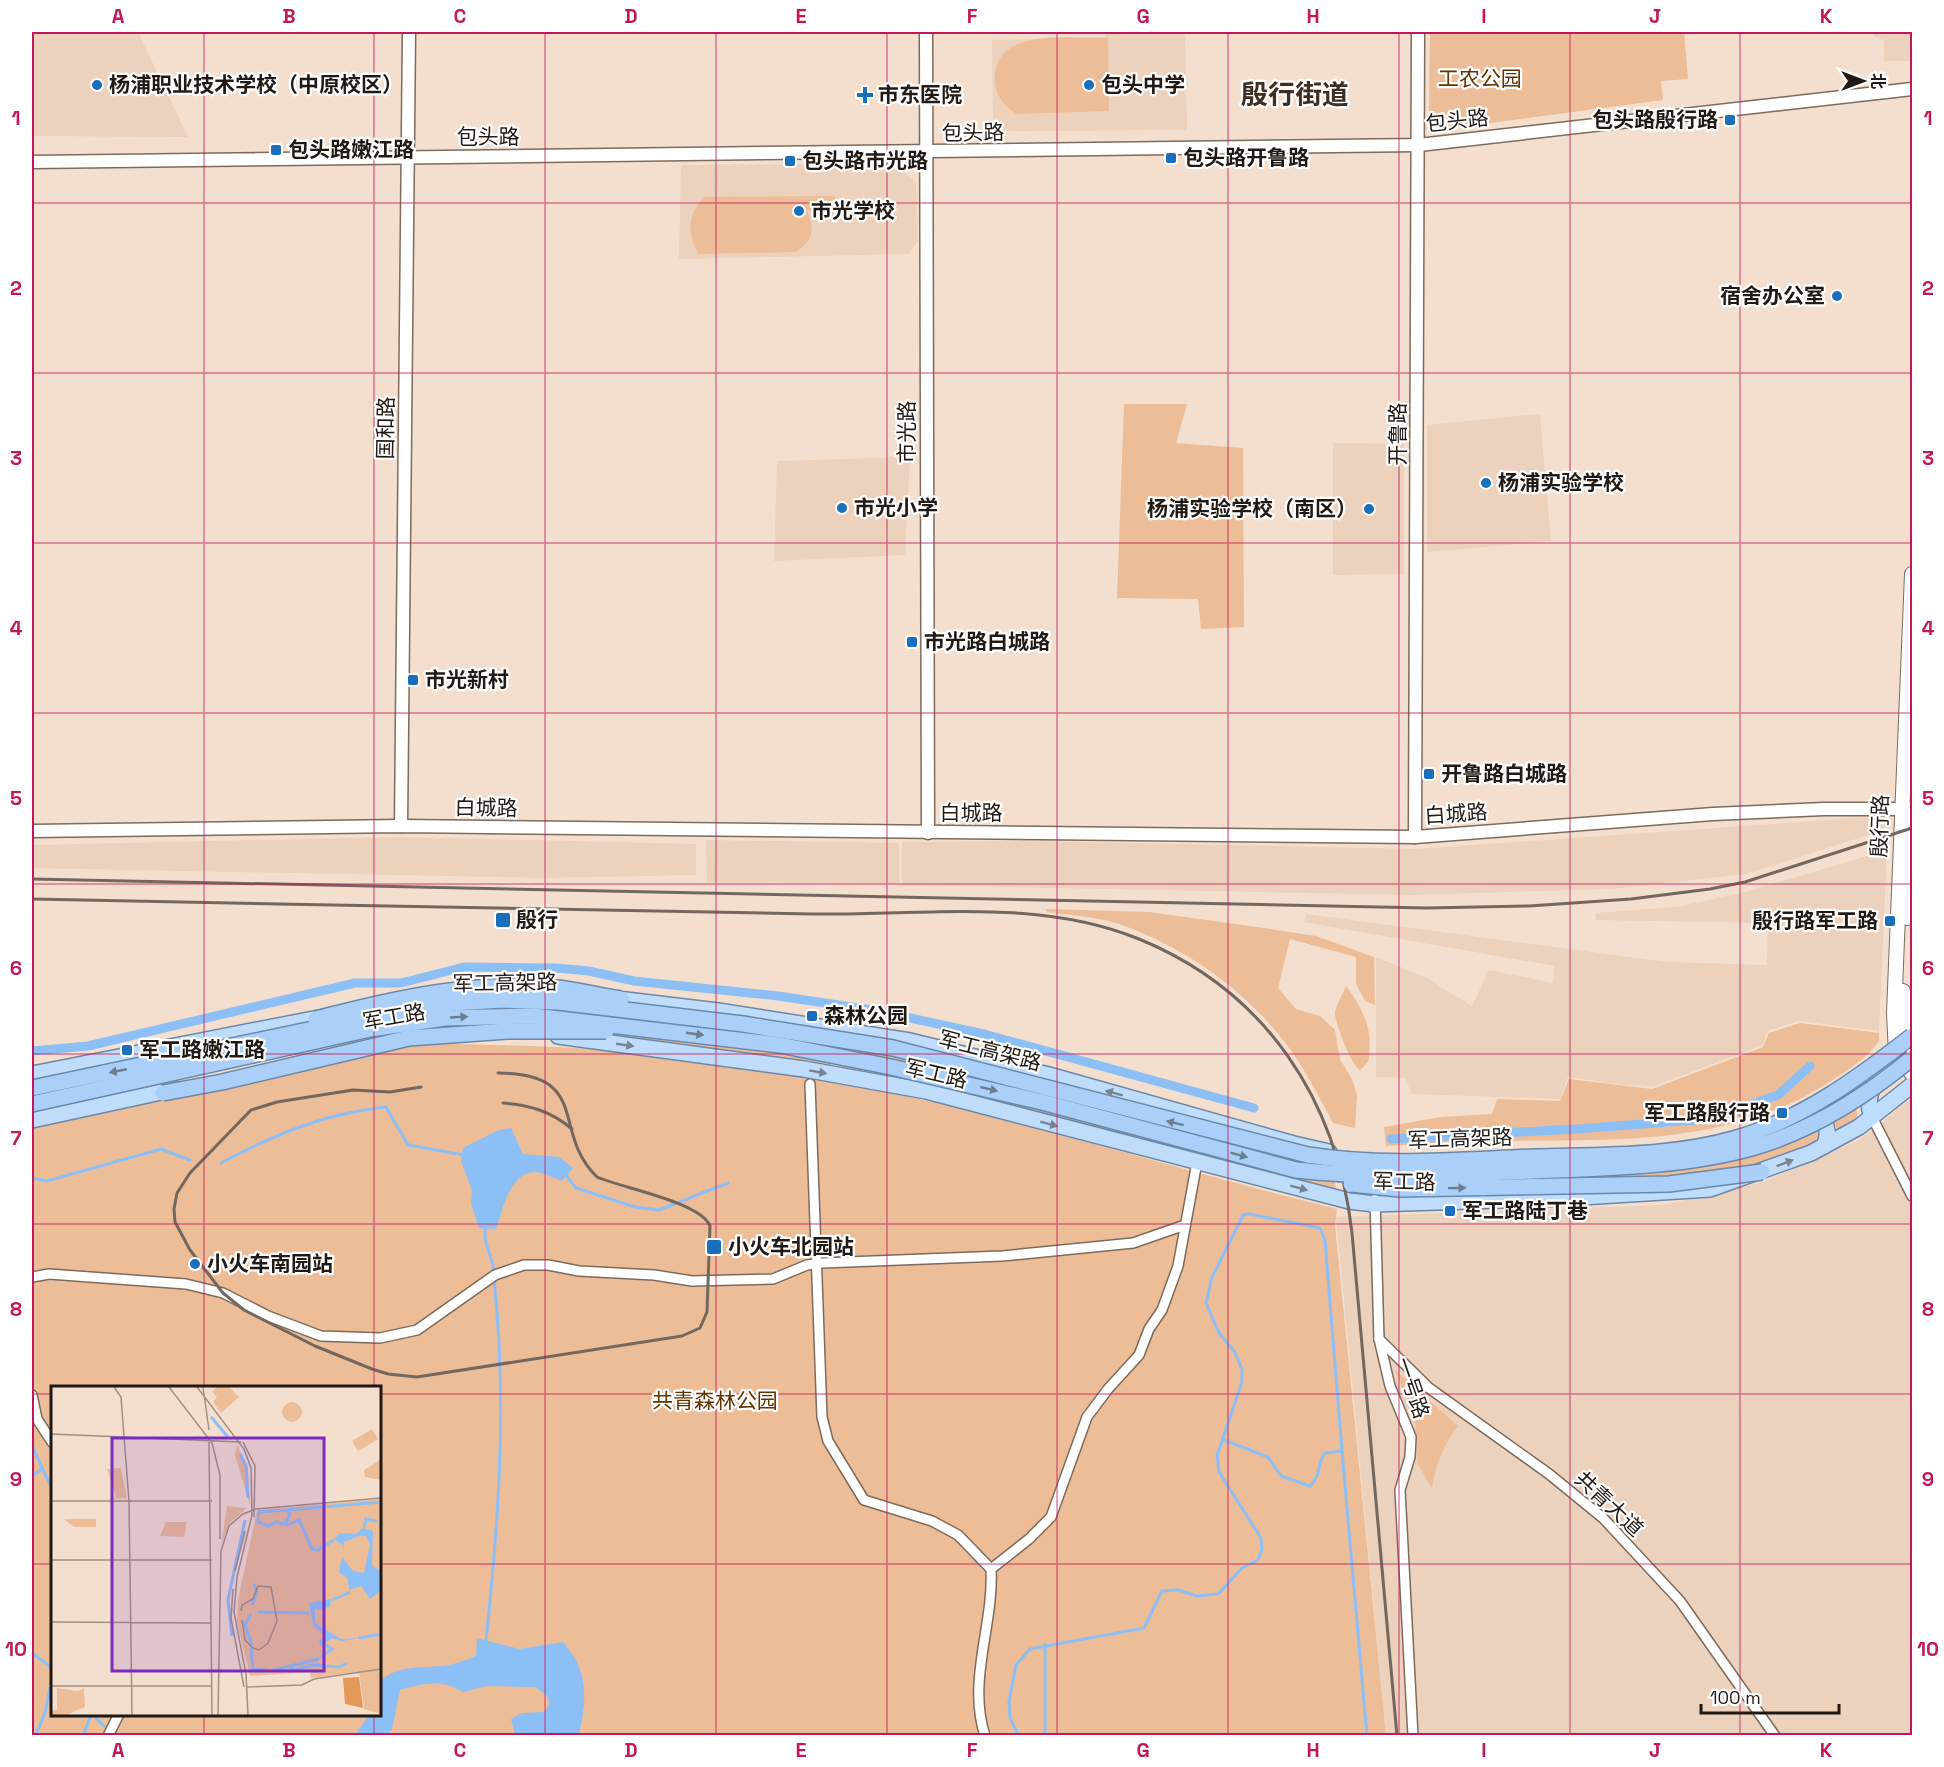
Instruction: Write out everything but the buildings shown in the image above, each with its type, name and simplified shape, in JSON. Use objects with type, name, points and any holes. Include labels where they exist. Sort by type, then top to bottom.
[{"type":"highway","points":[[159,1050],[216,1045],[420,995],[496,988],[556,988],[648,1004],[703,1018]]},
{"type":"highway","name":"军工高架路","points":[[32,1088],[385,1014],[452,1003],[503,1000],[558,1002],[703,1018],[893,1048],[1308,1155],[1374,1162],[1619,1154],[1691,1147],[1736,1138],[1800,1114],[1909,1047]]},
{"type":"highway","name":"军工高架路","points":[[32,1104],[370,1029],[445,1018],[534,1016],[664,1029],[780,1045],[891,1067],[1042,1102],[1296,1170],[1407,1176],[1586,1168],[1693,1160],[1756,1147],[1810,1125],[1851,1102],[1909,1047]]},
{"type":"highway","points":[[163,1093],[222,1082],[409,1038],[507,1031],[664,1029]]},
{"type":"highway","points":[[1296,1170],[1337,1182],[1401,1188],[1669,1184],[1762,1172]]},
{"type":"main road","name":"殷行路","points":[[1909,1047],[1894,1013],[1906,808],[1912,574]]},
{"type":"main road","name":"殷行路","points":[[1906,808],[1912,760]]},
{"type":"main road","name":"军工路","points":[[32,1074],[440,995],[570,994],[718,1011],[910,1041],[1049,1075],[1294,1144],[1377,1158],[1472,1157],[1690,1143],[1773,1126],[1836,1101],[1909,1047]]},
{"type":"main road","name":"军工路","points":[[32,1120],[163,1093],[223,1075],[406,1034],[446,1030],[513,1030],[804,1069],[926,1091],[1348,1201],[1374,1204],[1450,1204],[1656,1194],[1710,1189],[1762,1172],[1824,1146],[1872,1117],[1912,1085]]},
{"type":"main road","points":[[1909,1047],[1912,1074]]},
{"type":"main road","points":[[1872,1117],[1869,1108],[1870,1091],[1875,1080],[1909,1047]]},
{"type":"main road","points":[[1813,1112],[1825,1123],[1828,1132],[1824,1146]]},
{"type":"street","name":"国和路","points":[[401,826],[409,32]]},
{"type":"street","name":"市光路","points":[[926,32],[927,833]]},
{"type":"street","name":"开鲁路","points":[[1415,837],[1418,32]]},
{"type":"street","name":"包头路","points":[[32,162],[927,153],[1419,145],[1912,88]]},
{"type":"street","name":"白城路","points":[[32,831],[401,826],[1415,837],[1713,814],[1906,808]]},
{"type":"street","points":[[810,1084],[822,1417],[828,1442],[864,1500],[932,1521],[958,1534],[992,1569],[993,1596],[977,1696],[985,1736]]},
{"type":"street","points":[[1872,1117],[1912,1196]]},
{"type":"street","name":"一号路","points":[[1377,1158],[1374,1204],[1379,1339],[1390,1386],[1411,1437],[1410,1457],[1400,1490],[1413,1736]]},
{"type":"street","points":[[992,1569],[1029,1539],[1051,1517],[1087,1417],[1107,1389],[1139,1355],[1149,1329],[1162,1310],[1178,1266],[1197,1162]]},
{"type":"street","points":[[32,1277],[49,1274],[186,1284],[223,1293],[268,1316],[321,1336],[380,1338],[417,1330],[495,1275],[524,1265],[548,1265],[579,1271],[654,1275],[692,1281],[773,1279],[815,1264],[1002,1256],[1133,1243],[1185,1225]]},
{"type":"street","name":"共青大道","points":[[1379,1339],[1429,1388],[1549,1474],[1604,1518],[1680,1601],[1775,1736]]},
{"type":"street","points":[[32,1395],[37,1419],[51,1440]]},
{"type":"street","points":[[108,1736],[118,1716]]},
{"type":"shaded area","name":"杨浦职业技术学校（中原校区）","points":[[138,32],[188,137],[32,136],[32,33]]},
{"type":"shaded area","name":"包头中学","points":[[1106,32],[1185,32],[1187,130],[993,131],[992,40],[1105,37]]},
{"type":"shaded area","points":[[1874,32],[1912,32],[1912,61],[1884,61],[1884,41],[1874,36]]},
{"type":"shaded area","name":"市光学校","points":[[895,164],[916,182],[918,241],[908,254],[679,259],[681,165]]},
{"type":"shaded area","name":"杨浦实验学校","points":[[1540,414],[1551,541],[1427,552],[1427,425]]},
{"type":"shaded area","name":"杨浦实验学校（南区）","points":[[1333,443],[1404,444],[1404,574],[1333,575]]},
{"type":"shaded area","name":"市光小学","points":[[910,457],[905,555],[774,561],[777,461]]},
{"type":"shaded area","points":[[1885,816],[1884,830],[1746,874],[1610,889],[1413,895],[902,885],[902,842],[1025,841],[1416,849]]},
{"type":"shaded area","points":[[399,837],[696,844],[696,875],[543,878],[32,868],[32,845]]},
{"type":"shaded area","points":[[706,840],[899,843],[899,883],[707,882]]},
{"type":"shaded area","points":[[1887,850],[1879,1031],[1799,1021],[1767,1031],[1763,1045],[1654,1086],[1624,1085],[1568,1077],[1560,1099],[1411,1094],[1406,1078],[1376,1077],[1376,957],[1425,977],[1472,1006],[1489,970],[1553,983],[1555,966],[1304,922],[1306,914],[1667,962],[1767,965],[1768,923],[1596,920],[1595,913],[1677,907],[1749,891]]},
{"type":"shaded area","points":[[1912,1098],[1912,1735],[1386,1735],[1336,1217],[1663,1205],[1764,1182],[1861,1139]]},
{"type":"green space","name":"工农公园","points":[[1430,32],[1443,32],[1443,34],[1462,32],[1684,32],[1688,79],[1661,81],[1663,100],[1439,130],[1429,115]]},
{"type":"green space","points":[[1058,37],[1108,38],[1109,111],[1016,114],[1000,98],[995,76],[999,60],[1009,49],[1023,42]]},
{"type":"green space","points":[[835,196],[836,209],[807,210],[812,229],[810,238],[796,252],[698,254],[694,246],[691,231],[692,217],[705,197]]},
{"type":"green space","points":[[1124,404],[1187,404],[1176,443],[1243,448],[1244,627],[1201,629],[1198,599],[1117,598]]},
{"type":"green space","points":[[1046,909],[1149,912],[1257,927],[1316,936],[1374,957],[1375,1005],[1365,1001],[1356,984],[1356,957],[1290,939],[1278,988],[1296,1009],[1320,1016],[1335,1030],[1340,1059],[1352,1079],[1357,1095],[1355,1128],[1333,1123],[1302,1067],[1285,1043],[1245,999],[1222,980],[1173,948],[1119,924],[1047,912]]},
{"type":"green space","points":[[1346,986],[1366,1021],[1370,1040],[1368,1062],[1360,1070],[1348,1052],[1335,1013]]},
{"type":"green space","points":[[567,1006],[834,1040],[830,1068],[563,1031]]},
{"type":"green space","points":[[1800,1023],[1879,1033],[1879,1041],[1851,1068],[1791,1103],[1749,1119],[1706,1130],[1617,1139],[1481,1141],[1386,1146],[1384,1127],[1441,1117],[1492,1114],[1497,1099],[1560,1101],[1569,1079],[1652,1089],[1763,1047],[1769,1033]]},
{"type":"green space","name":"共青森林公园","points":[[409,1042],[650,1053],[816,1078],[882,1091],[1012,1122],[1337,1209],[1335,1225],[1386,1735],[32,1736],[32,1126],[268,1077]]},
{"type":"green space","points":[[842,1042],[1329,1162],[1337,1191],[839,1069]]},
{"type":"green space","points":[[1854,1104],[1858,1114],[1856,1119],[1837,1130],[1834,1121]]},
{"type":"green space","points":[[1818,1128],[1818,1141],[1756,1166],[1684,1185],[1390,1178],[1529,1167]]},
{"type":"green space","points":[[1395,1370],[1458,1426],[1441,1455],[1432,1488],[1418,1464],[1415,1418]]},
{"type":"water","points":[[511,1128],[523,1154],[559,1157],[573,1168],[562,1181],[537,1172],[526,1174],[519,1179],[508,1194],[496,1229],[479,1228],[471,1204],[472,1191],[461,1161],[463,1148],[499,1130]]},
{"type":"water","points":[[477,1638],[519,1649],[563,1642],[578,1664],[584,1686],[584,1709],[579,1735],[515,1735],[511,1719],[522,1713],[544,1712],[549,1705],[548,1697],[536,1687],[487,1686],[463,1692],[448,1685],[432,1684],[400,1690],[392,1729],[387,1735],[355,1735],[368,1716],[381,1716],[381,1681],[387,1676],[403,1669],[449,1665],[476,1656]]},
{"type":"waterway","points":[[32,1051],[88,1046],[355,983],[401,983],[464,967],[556,968],[589,971],[634,981],[778,996],[878,1011],[984,1034],[1254,1108]]},
{"type":"waterway","points":[[1391,1139],[1708,1119],[1778,1095],[1810,1066]]},
{"type":"waterway","points":[[221,1163],[300,1127],[342,1114],[386,1107],[408,1145],[464,1155]]},
{"type":"waterway","points":[[32,1178],[47,1181],[161,1149],[190,1160]]},
{"type":"waterway","points":[[565,1174],[576,1188],[635,1207],[659,1210],[728,1183]]},
{"type":"waterway","points":[[1019,1736],[1010,1718],[1009,1701],[1016,1665],[1030,1649],[1144,1628],[1162,1591],[1178,1590],[1197,1596],[1218,1594],[1242,1568],[1258,1560],[1262,1549],[1261,1538],[1219,1472],[1217,1456],[1242,1382],[1242,1369],[1234,1351],[1219,1333],[1206,1303],[1212,1277],[1243,1215],[1249,1214],[1320,1228],[1325,1240],[1342,1451],[1325,1453],[1316,1478],[1310,1486],[1281,1476],[1268,1457],[1224,1440]]},
{"type":"waterway","points":[[486,1224],[485,1238],[494,1272]]},
{"type":"waterway","points":[[486,1641],[498,1505],[501,1415],[494,1279]]},
{"type":"waterway","points":[[32,1446],[51,1487]]},
{"type":"waterway","points":[[1342,1451],[1367,1736]]},
{"type":"waterway","points":[[32,1476],[42,1469]]},
{"type":"waterway","points":[[1045,1644],[1045,1736]]},
{"type":"waterway","points":[[32,1653],[51,1667]]},
{"type":"waterway","points":[[35,1736],[45,1713],[51,1683]]},
{"type":"waterway","points":[[83,1736],[91,1716]]},
{"type":"waterway","points":[[94,1716],[104,1726]]},
{"type":"railway","points":[[32,879],[1427,908],[1529,906],[1631,899],[1745,882],[1912,828]]},
{"type":"railway","points":[[32,899],[812,914],[1019,913],[1100,926],[1139,939],[1184,961],[1224,988],[1258,1020],[1288,1056],[1312,1095],[1330,1138],[1344,1184],[1352,1233],[1397,1736]]},
{"type":"railway","points":[[421,1087],[390,1092],[353,1090],[277,1102],[251,1110],[190,1173],[177,1193],[174,1209],[175,1222],[190,1250],[223,1293],[244,1310],[315,1346],[388,1374],[417,1377],[682,1336],[700,1328],[707,1312],[710,1226],[704,1217],[677,1203],[597,1177],[583,1160],[559,1094],[547,1083],[528,1076],[498,1073]]},
{"type":"railway","points":[[503,1103],[539,1110],[572,1129]]},
{"type":"place","name":"杨浦职业技术学校（中原校区）","points":[[97,85]]},
{"type":"place","name":"包头中学","points":[[1089,85]]},
{"type":"place","name":"市东医院","points":[[865,95]]},
{"type":"place","name":"包头路殷行路","points":[[1730,120]]},
{"type":"place","name":"包头路嫩江路","points":[[276,150]]},
{"type":"place","name":"包头路开鲁路","points":[[1171,158]]},
{"type":"place","name":"包头路市光路","points":[[790,161]]},
{"type":"place","name":"市光学校","points":[[799,211]]},
{"type":"place","name":"宿舍办公室","points":[[1837,296]]},
{"type":"place","name":"杨浦实验学校","points":[[1486,483]]},
{"type":"place","name":"市光小学","points":[[842,508]]},
{"type":"place","name":"杨浦实验学校（南区）","points":[[1369,509]]},
{"type":"place","name":"市光路白城路","points":[[912,642]]},
{"type":"place","name":"市光新村","points":[[413,680]]},
{"type":"place","name":"开鲁路白城路","points":[[1429,774]]},
{"type":"place","name":"殷行","points":[[503,920]]},
{"type":"place","name":"殷行路军工路","points":[[1890,921]]},
{"type":"place","name":"森林公园","points":[[812,1016]]},
{"type":"place","name":"军工路嫩江路","points":[[127,1050]]},
{"type":"place","name":"军工路殷行路","points":[[1782,1113]]},
{"type":"place","name":"军工路陆丁巷","points":[[1450,1211]]},
{"type":"place","name":"小火车北园站","points":[[714,1247]]},
{"type":"place","name":"小火车南园站","points":[[195,1264]]},
{"type":"district","name":"殷行街道","points":[[1295,95]]}]
